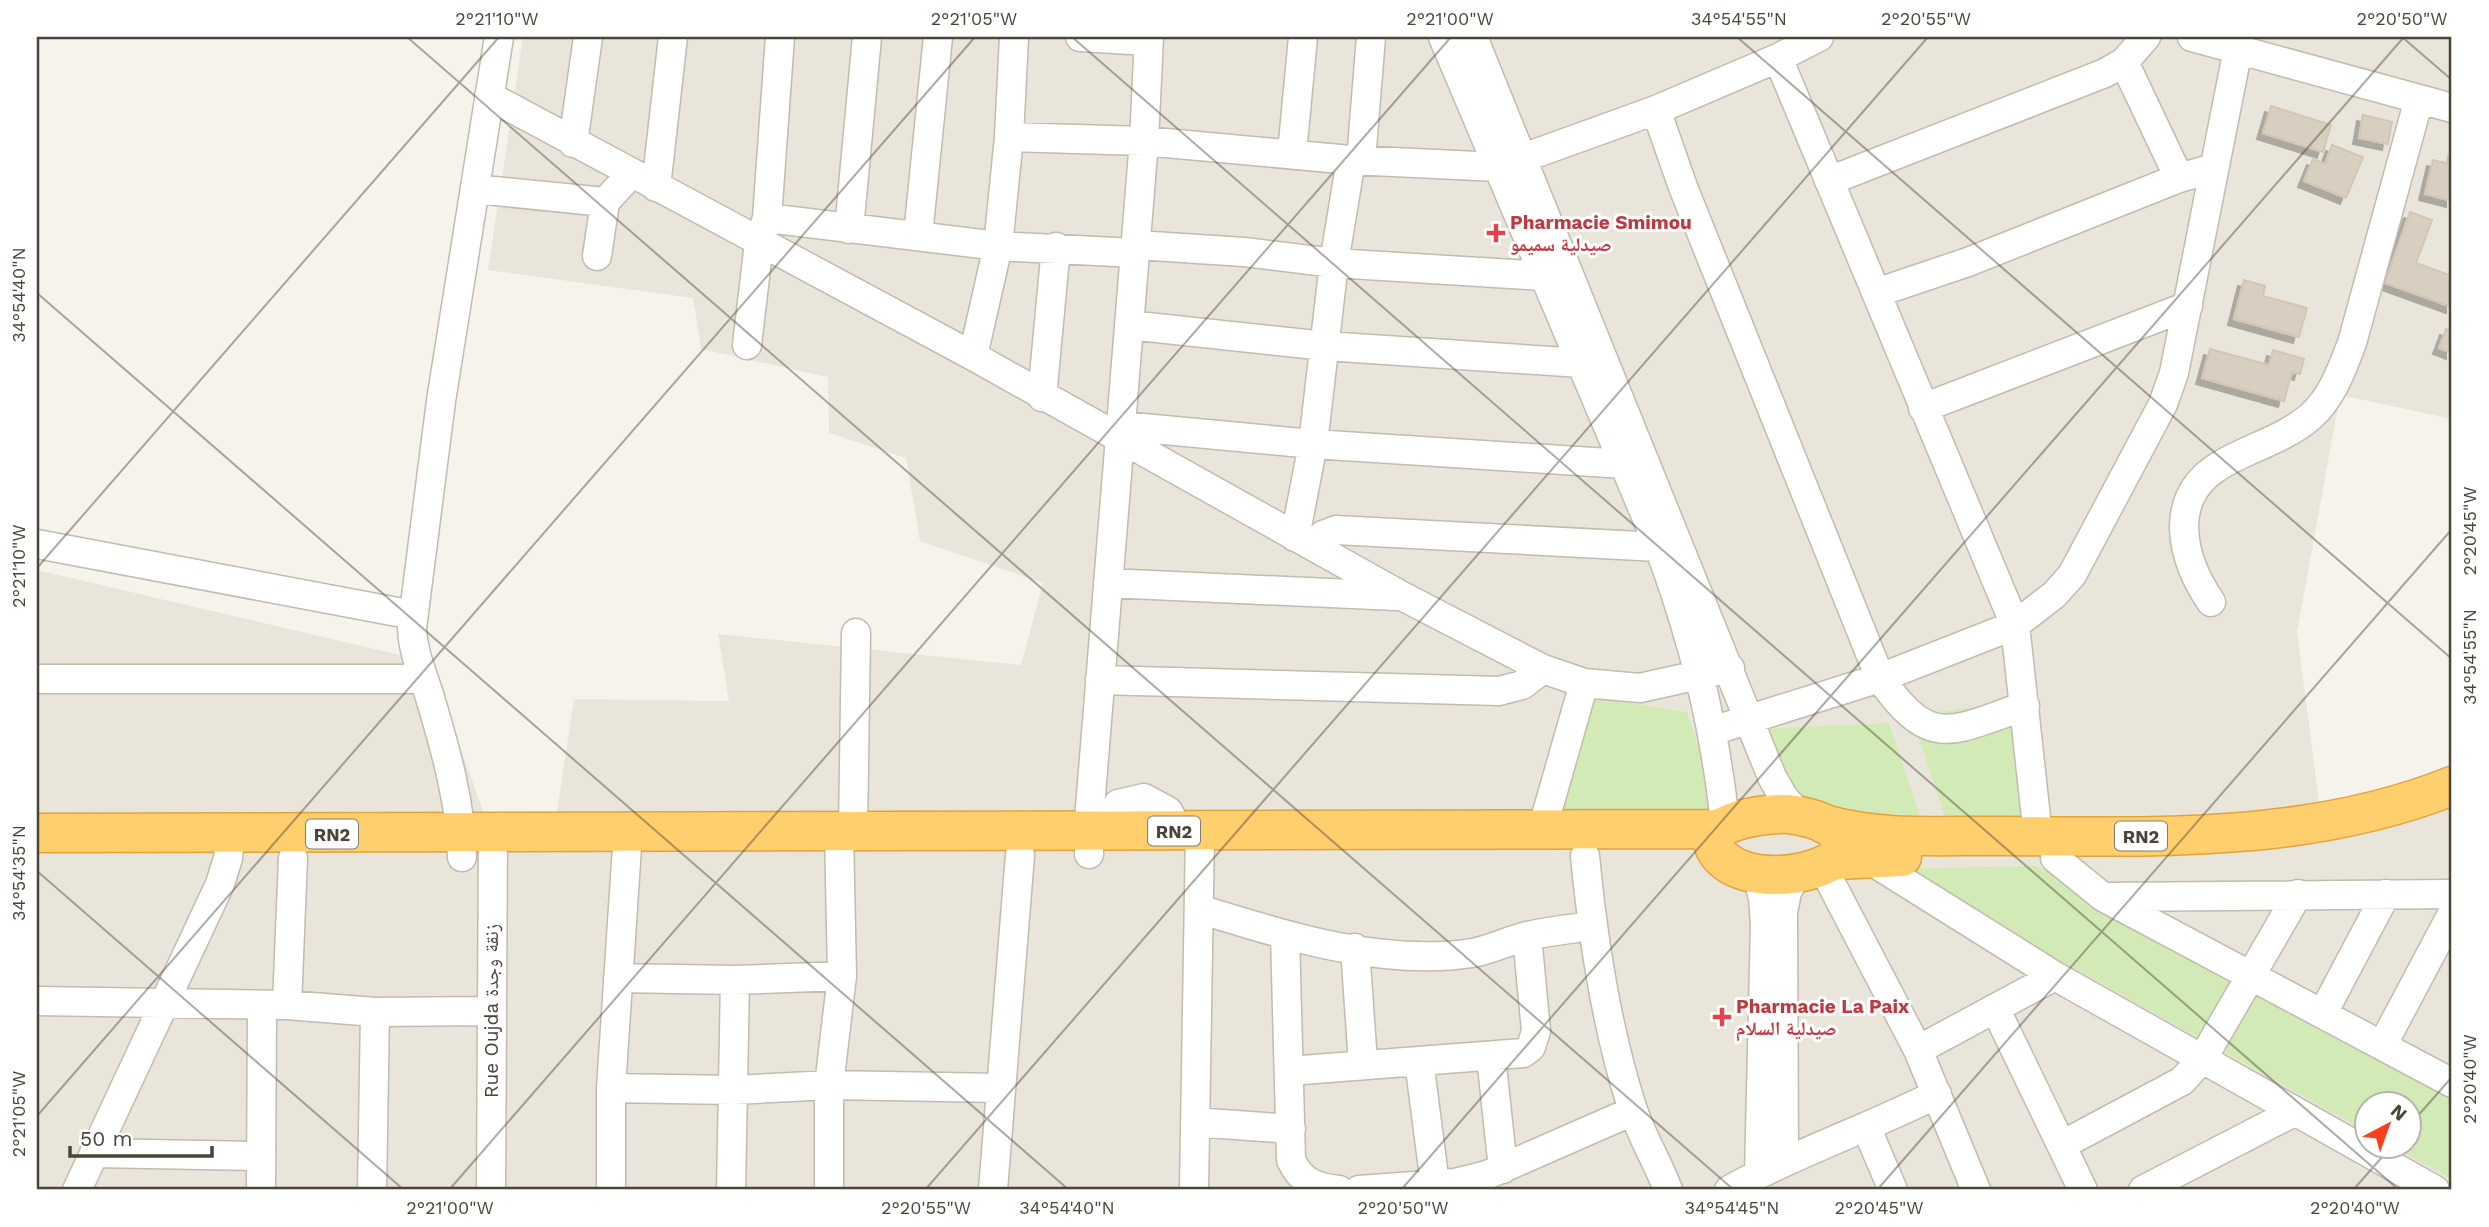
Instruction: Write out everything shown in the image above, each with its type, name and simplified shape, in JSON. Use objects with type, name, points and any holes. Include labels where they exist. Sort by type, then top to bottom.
[{"type":"highway","name":"RN2","points":[[37,857],[229,846],[1193,838],[1542,830],[1721,836],[1756,872],[2047,847],[2246,834],[2365,813],[2452,786]]},
{"type":"highway","name":"RN2","points":[[1193,838],[1585,856],[1721,836],[1767,814],[1887,835],[2256,858],[2350,843],[2393,833],[2452,813]]},
{"type":"highway","points":[[1812,820],[1841,837],[1843,845],[1830,864]]},
{"type":"highway","name":"RN2","points":[[37,833],[229,846],[293,858],[477,845]]},
{"type":"highway","name":"RN2","points":[[843,840],[1020,855],[1094,838]]},
{"type":"street","name":"Rue Oujda زنقة وجدة","points":[[491,1190],[491,1011],[477,845],[414,654],[412,615],[441,401],[499,37]]},
{"type":"street","points":[[573,143],[588,37]]},
{"type":"street","points":[[656,187],[673,37]]},
{"type":"street","points":[[747,345],[763,230],[780,37]]},
{"type":"street","points":[[849,229],[867,37]]},
{"type":"street","points":[[918,235],[938,37]]},
{"type":"street","points":[[973,356],[998,246],[1009,137],[1014,37]]},
{"type":"street","points":[[1080,37],[1149,39],[1122,434],[1100,680],[1094,838]]},
{"type":"street","points":[[1292,153],[1303,37]]},
{"type":"street","points":[[1304,541],[1334,263],[1356,160],[1371,37]]},
{"type":"street","points":[[1443,37],[1510,164],[1635,461],[1730,668],[1777,788],[1812,820]]},
{"type":"street","points":[[1473,37],[1510,164]]},
{"type":"street","points":[[1009,137],[1144,141],[1356,160],[1510,164],[1656,110],[1778,58],[1819,37]]},
{"type":"street","points":[[1829,181],[2071,88],[2124,62],[2146,37]]},
{"type":"street","points":[[2192,37],[2452,108]]},
{"type":"street","points":[[1712,731],[1880,678],[2015,625],[2054,595],[2084,557],[2163,404],[2188,306],[2238,49]]},
{"type":"street","points":[[1778,58],[2015,625],[2047,847],[2103,897],[2452,1080]]},
{"type":"street","points":[[2124,62],[2179,178]]},
{"type":"street","points":[[489,96],[656,187],[763,230],[1042,397],[1122,434],[1402,596],[1543,669],[1584,682],[1640,688],[1700,677],[1730,668]]},
{"type":"street","points":[[2210,601],[2194,578],[2186,550],[2183,524],[2185,508],[2195,490],[2216,469],[2283,437],[2312,415],[2338,379],[2352,343],[2419,99]]},
{"type":"street","points":[[1656,110],[1683,187],[1880,678],[1908,715],[1931,729],[1944,731],[1970,725],[2025,706]]},
{"type":"street","points":[[1876,293],[1968,262],[2179,178],[2214,168]]},
{"type":"street","points":[[597,256],[605,202],[630,174]]},
{"type":"street","points":[[475,189],[605,202]]},
{"type":"street","points":[[763,230],[849,229],[998,246],[1244,252],[1334,263],[1556,273]]},
{"type":"street","points":[[1042,397],[1056,247]]},
{"type":"street","points":[[1556,273],[1581,363],[1635,461],[1659,547],[1689,630],[1712,731],[1723,799],[1721,836]]},
{"type":"street","points":[[1923,408],[2188,306]]},
{"type":"street","points":[[1129,325],[1325,346],[1581,363]]},
{"type":"street","points":[[1122,434],[1635,461]]},
{"type":"street","points":[[1304,541],[1336,530],[1659,547]]},
{"type":"street","points":[[37,544],[412,615]]},
{"type":"street","points":[[1108,583],[1402,596]]},
{"type":"street","points":[[829,1190],[829,1085],[842,976],[843,840],[856,633]]},
{"type":"street","points":[[1100,680],[1499,691],[1522,685],[1543,669]]},
{"type":"street","points":[[37,679],[423,679]]},
{"type":"street","points":[[1542,830],[1584,682]]},
{"type":"street","points":[[1193,838],[1199,909],[1194,1190]]},
{"type":"street","points":[[611,1190],[611,1088],[627,844]]},
{"type":"street","points":[[77,1190],[215,896],[229,846]]},
{"type":"street","points":[[993,1190],[1020,855]]},
{"type":"street","points":[[1585,856],[1592,926],[1633,1111],[1668,1190]]},
{"type":"street","points":[[261,1190],[261,1156],[275,1006],[293,858]]},
{"type":"street","points":[[1830,864],[2054,976],[2435,1190]]},
{"type":"street","points":[[1830,864],[1918,1050],[1974,1190]]},
{"type":"street","points":[[1784,1162],[1783,913],[1787,892],[1830,864]]},
{"type":"street","points":[[1756,872],[1763,898],[1765,924],[1759,1174]]},
{"type":"street","points":[[2062,1145],[2182,1081],[2203,1058],[2298,894]]},
{"type":"street","points":[[2323,1013],[2386,894]]},
{"type":"street","points":[[2103,897],[2452,894]]},
{"type":"street","points":[[1199,909],[1285,934],[1355,948],[1420,956],[1474,953],[1527,936],[1592,926]]},
{"type":"street","points":[[2383,1044],[2452,914]]},
{"type":"street","points":[[1285,934],[1291,1160],[1296,1171],[1313,1185],[1339,1190]]},
{"type":"street","points":[[1289,1071],[1363,1063],[1523,1053],[1535,1041],[1527,936]]},
{"type":"street","points":[[1355,948],[1363,1063]]},
{"type":"street","points":[[618,978],[735,981],[842,976]]},
{"type":"street","points":[[1918,1050],[2054,976]]},
{"type":"street","points":[[731,1190],[735,981]]},
{"type":"street","points":[[37,1001],[275,1006],[375,1012],[491,1011]]},
{"type":"street","points":[[1995,1008],[2083,1190]]},
{"type":"street","points":[[372,1190],[375,1012]]},
{"type":"street","points":[[1491,1056],[1503,1169]]},
{"type":"street","points":[[1419,1061],[1449,1186]]},
{"type":"street","points":[[611,1088],[734,1090],[829,1085],[1000,1088]]},
{"type":"street","points":[[1729,1190],[1784,1162],[1867,1129],[1937,1094]]},
{"type":"street","points":[[1359,1190],[1449,1186],[1503,1169],[1633,1111]]},
{"type":"street","points":[[2143,1190],[2175,1184],[2294,1112]]},
{"type":"street","points":[[1195,1122],[1291,1129]]},
{"type":"street","points":[[1867,1129],[1893,1190]]},
{"type":"street","points":[[94,1153],[261,1156]]},
{"type":"shaded area","points":[[523,37],[2452,37],[2452,419],[2340,395],[2297,632],[2321,817],[2452,782],[2452,1190],[37,1190],[37,570],[430,662],[489,828],[556,818],[574,699],[729,701],[718,634],[1021,665],[1043,583],[920,541],[906,458],[829,433],[828,377],[701,349],[693,298],[488,270]]},
{"type":"green space","points":[[1594,697],[1687,712],[1725,831],[1555,830]]},
{"type":"green space","points":[[2011,703],[2024,833],[1949,828],[1911,715]]},
{"type":"green space","points":[[1889,723],[1923,825],[1805,831],[1764,729]]},
{"type":"green space","points":[[2037,866],[2452,1092],[2452,1179],[2417,1160],[2422,1160],[2422,1090],[2352,1090],[2352,1123],[1896,869]]},
{"type":"building","points":[[2271,106],[2331,125],[2323,152],[2263,133]]},
{"type":"building","points":[[2363,115],[2392,122],[2388,144],[2359,138]]},
{"type":"building","points":[[2332,145],[2363,157],[2346,198],[2304,181],[2313,159],[2325,164]]},
{"type":"building","points":[[2448,156],[2452,157],[2452,201],[2425,194],[2433,160],[2447,164]]},
{"type":"building","points":[[2410,212],[2432,220],[2416,263],[2452,276],[2452,307],[2385,283]]},
{"type":"building","points":[[2244,280],[2265,286],[2263,296],[2307,308],[2299,337],[2234,319]]},
{"type":"building","points":[[2446,329],[2452,331],[2452,353],[2439,348]]},
{"type":"building","points":[[2210,349],[2269,365],[2273,350],[2304,359],[2300,374],[2292,372],[2284,401],[2202,378]]},
{"type":"place","name":"Pharmacie Smimou صيدلية سميمو","points":[[1496,233]]},
{"type":"place","name":"Pharmacie La Paix صيدلية السلام","points":[[1722,1017]]}]
